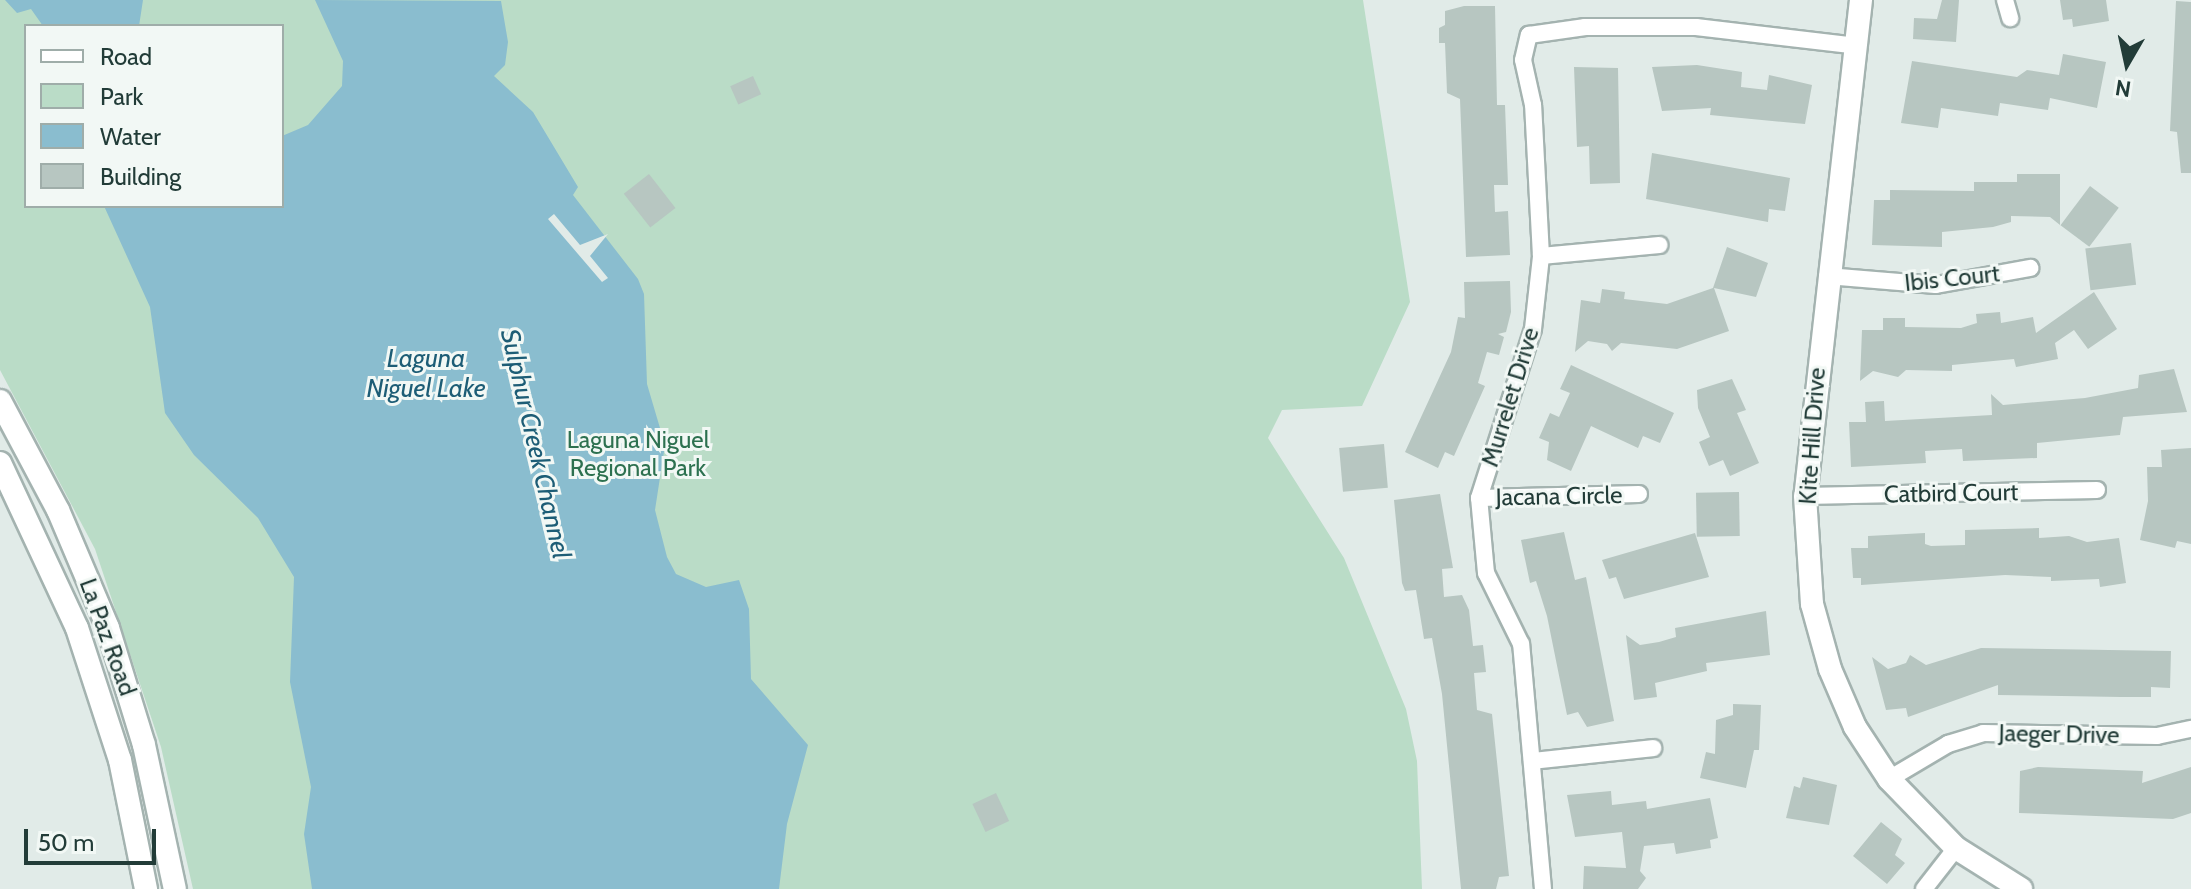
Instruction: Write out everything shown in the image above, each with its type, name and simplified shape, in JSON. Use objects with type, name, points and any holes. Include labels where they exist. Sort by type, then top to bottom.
[{"type":"street","name":"Kite Hill Drive","points":[[1861,0],[1827,276],[1805,496],[1812,604],[1830,669],[1855,727],[1889,779],[1956,848],[2021,889]]},
{"type":"street","points":[[2005,0],[2010,18]]},
{"type":"street","name":"Murrelet Drive","points":[[1543,889],[1521,644],[1486,573],[1479,498],[1533,329],[1541,256],[1533,105],[1523,60],[1529,35],[1585,27],[1696,27],[1857,46]]},
{"type":"street","points":[[1541,256],[1659,245]]},
{"type":"street","name":"Ibis Court","points":[[1827,276],[1936,285],[2030,268]]},
{"type":"street","name":"La Paz Road","points":[[0,401],[58,510],[108,628],[144,745],[175,889]]},
{"type":"street","name":"La Paz Road","points":[[0,463],[77,628],[120,760],[146,889]]},
{"type":"street","name":"Catbird Court","points":[[1805,496],[2097,490]]},
{"type":"street","name":"Jacana Circle","points":[[1479,498],[1639,494]]},
{"type":"street","name":"Jaeger Drive","points":[[1889,779],[1948,744],[1983,733],[2157,736],[2191,729]]},
{"type":"street","points":[[1532,761],[1653,748]]},
{"type":"street","points":[[1924,889],[1956,848]]},
{"type":"green space","name":"Laguna Niguel Regional Park","points":[[0,0],[1363,0],[1410,302],[1362,406],[1282,410],[1268,438],[1344,558],[1406,709],[1417,761],[1422,889],[193,889],[161,747],[95,549],[0,370]]},
{"type":"water","points":[[5,0],[143,0],[139,24],[42,24],[31,9],[17,13]]},
{"type":"water","name":"Laguna Niguel Lake","points":[[315,0],[501,1],[508,42],[505,65],[494,76],[533,112],[578,187],[573,195],[638,279],[644,294],[647,384],[665,445],[655,510],[667,557],[676,574],[706,587],[739,580],[749,609],[751,679],[808,745],[787,824],[779,889],[312,889],[304,834],[311,787],[290,682],[294,577],[258,518],[194,455],[165,413],[150,307],[105,208],[284,208],[284,135],[308,125],[342,86],[343,61]]},
{"type":"pier","points":[[554,214],[580,245],[608,234],[590,256],[608,278],[602,282],[548,219]]},
{"type":"building","points":[[1942,0],[1959,0],[1956,42],[1913,39],[1914,18],[1937,19]]},
{"type":"building","points":[[2060,0],[2106,0],[2109,21],[2073,27],[2072,19],[2063,20]]},
{"type":"building","points":[[2176,1],[2191,2],[2191,173],[2181,173],[2177,132],[2170,131]]},
{"type":"building","points":[[1464,6],[1495,6],[1497,105],[1505,105],[1508,185],[1494,185],[1495,212],[1508,211],[1510,255],[1466,257],[1460,99],[1447,93],[1445,43],[1439,43],[1439,28],[1445,25],[1445,11]]},
{"type":"building","points":[[2063,54],[2106,62],[2097,108],[2050,98],[2048,110],[2000,103],[1998,116],[1941,108],[1938,128],[1901,123],[1912,61],[2017,77],[2027,70],[2059,75]]},
{"type":"building","points":[[1697,65],[1742,72],[1741,87],[1767,90],[1769,75],[1812,85],[1805,124],[1710,115],[1711,108],[1662,111],[1652,67]]},
{"type":"building","points":[[1574,67],[1618,68],[1620,183],[1590,184],[1589,146],[1577,147]]},
{"type":"building","points":[[753,76],[761,94],[738,104],[730,86]]},
{"type":"building","points":[[1652,153],[1790,178],[1785,211],[1769,209],[1768,222],[1646,199]]},
{"type":"building","points":[[649,174],[675,208],[650,228],[624,194]]},
{"type":"building","points":[[2017,174],[2060,174],[2060,225],[2050,217],[2011,216],[2011,222],[1993,227],[1942,232],[1942,247],[1872,245],[1874,200],[1890,200],[1890,190],[1974,191],[1974,182],[2017,182]]},
{"type":"building","points":[[2090,186],[2119,208],[2089,247],[2061,225]]},
{"type":"building","points":[[2131,243],[2136,285],[2090,290],[2085,249]]},
{"type":"building","points":[[1727,247],[1768,263],[1756,297],[1714,288],[1729,331],[1677,349],[1621,343],[1612,351],[1607,344],[1588,341],[1575,352],[1581,300],[1600,303],[1602,289],[1625,292],[1624,299],[1667,304],[1713,288]]},
{"type":"building","points":[[1510,281],[1511,312],[1506,332],[1498,334],[1504,337],[1499,355],[1487,352],[1478,383],[1485,386],[1454,456],[1445,452],[1438,468],[1405,452],[1451,352],[1458,317],[1465,318],[1464,282]]},
{"type":"building","points":[[2094,292],[2117,329],[2088,349],[2074,330],[2055,343],[2058,359],[2016,367],[2014,359],[1952,365],[1952,371],[1906,370],[1898,377],[1873,371],[1860,381],[1862,330],[1883,330],[1883,318],[1905,318],[1905,327],[1961,328],[1977,323],[1976,314],[2000,312],[2001,323],[2033,317],[2036,333]]},
{"type":"building","points":[[1571,365],[1674,413],[1660,443],[1643,436],[1638,448],[1591,426],[1571,471],[1547,460],[1549,442],[1539,438],[1550,413],[1559,417],[1570,393],[1560,389]]},
{"type":"building","points":[[2174,369],[2187,412],[2123,417],[2120,435],[2037,443],[2037,458],[1963,461],[1962,449],[1925,451],[1926,463],[1851,467],[1849,422],[1866,422],[1865,402],[1884,401],[1885,421],[1992,415],[1991,394],[2003,405],[2085,398],[2138,388],[2139,375]]},
{"type":"building","points":[[1732,379],[1746,410],[1737,413],[1759,463],[1730,476],[1723,460],[1709,466],[1699,442],[1710,437],[1698,408],[1697,390]]},
{"type":"building","points":[[1384,444],[1388,488],[1343,492],[1339,448]]},
{"type":"building","points":[[2191,448],[2191,544],[2177,541],[2175,548],[2140,540],[2148,501],[2147,467],[2162,467],[2161,450]]},
{"type":"building","points":[[1739,492],[1740,536],[1697,537],[1696,493]]},
{"type":"building","points":[[1440,494],[1453,568],[1442,569],[1444,597],[1462,595],[1469,610],[1473,646],[1483,645],[1486,672],[1474,673],[1477,710],[1492,714],[1509,876],[1499,877],[1496,889],[1461,889],[1442,694],[1432,638],[1424,639],[1416,590],[1405,591],[1402,583],[1394,500]]},
{"type":"building","points":[[2039,528],[2039,538],[2069,536],[2087,542],[2119,538],[2126,583],[2100,587],[2099,579],[2051,581],[2051,577],[2005,575],[1861,585],[1861,578],[1853,578],[1851,548],[1868,548],[1868,536],[1925,533],[1925,544],[1931,546],[1965,545],[1965,530]]},
{"type":"building","points":[[1564,532],[1575,580],[1586,577],[1614,721],[1587,727],[1578,712],[1567,715],[1547,616],[1536,581],[1530,583],[1521,540]]},
{"type":"building","points":[[1695,533],[1709,577],[1624,599],[1616,577],[1609,579],[1602,560]]},
{"type":"building","points":[[1766,611],[1770,655],[1706,663],[1707,671],[1655,683],[1657,697],[1634,700],[1626,635],[1640,645],[1659,642],[1676,637],[1675,628]]},
{"type":"building","points":[[1981,648],[2171,651],[2170,688],[2151,687],[2151,697],[1998,695],[1998,685],[1908,717],[1906,708],[1886,710],[1872,657],[1888,669],[1906,663],[1910,655],[1926,665]]},
{"type":"building","points":[[1733,704],[1761,705],[1759,750],[1754,750],[1746,788],[1700,778],[1706,752],[1715,754],[1716,720],[1733,715]]},
{"type":"building","points":[[2038,767],[2143,771],[2142,783],[2191,767],[2191,813],[2173,819],[2019,813],[2020,771]]},
{"type":"building","points":[[1803,777],[1837,785],[1829,825],[1786,818],[1794,786],[1800,788]]},
{"type":"building","points":[[1611,791],[1612,805],[1646,801],[1647,809],[1710,798],[1718,838],[1710,840],[1711,848],[1676,854],[1674,843],[1644,846],[1640,871],[1646,878],[1638,889],[1583,889],[1584,866],[1626,868],[1622,832],[1575,837],[1567,795]]},
{"type":"building","points":[[996,793],[1009,821],[986,832],[972,804]]},
{"type":"building","points":[[1881,822],[1902,839],[1895,855],[1905,863],[1887,884],[1853,856]]},
{"type":"water label","name":"Sulphur Creek Channel","points":[[535,444]]}]
